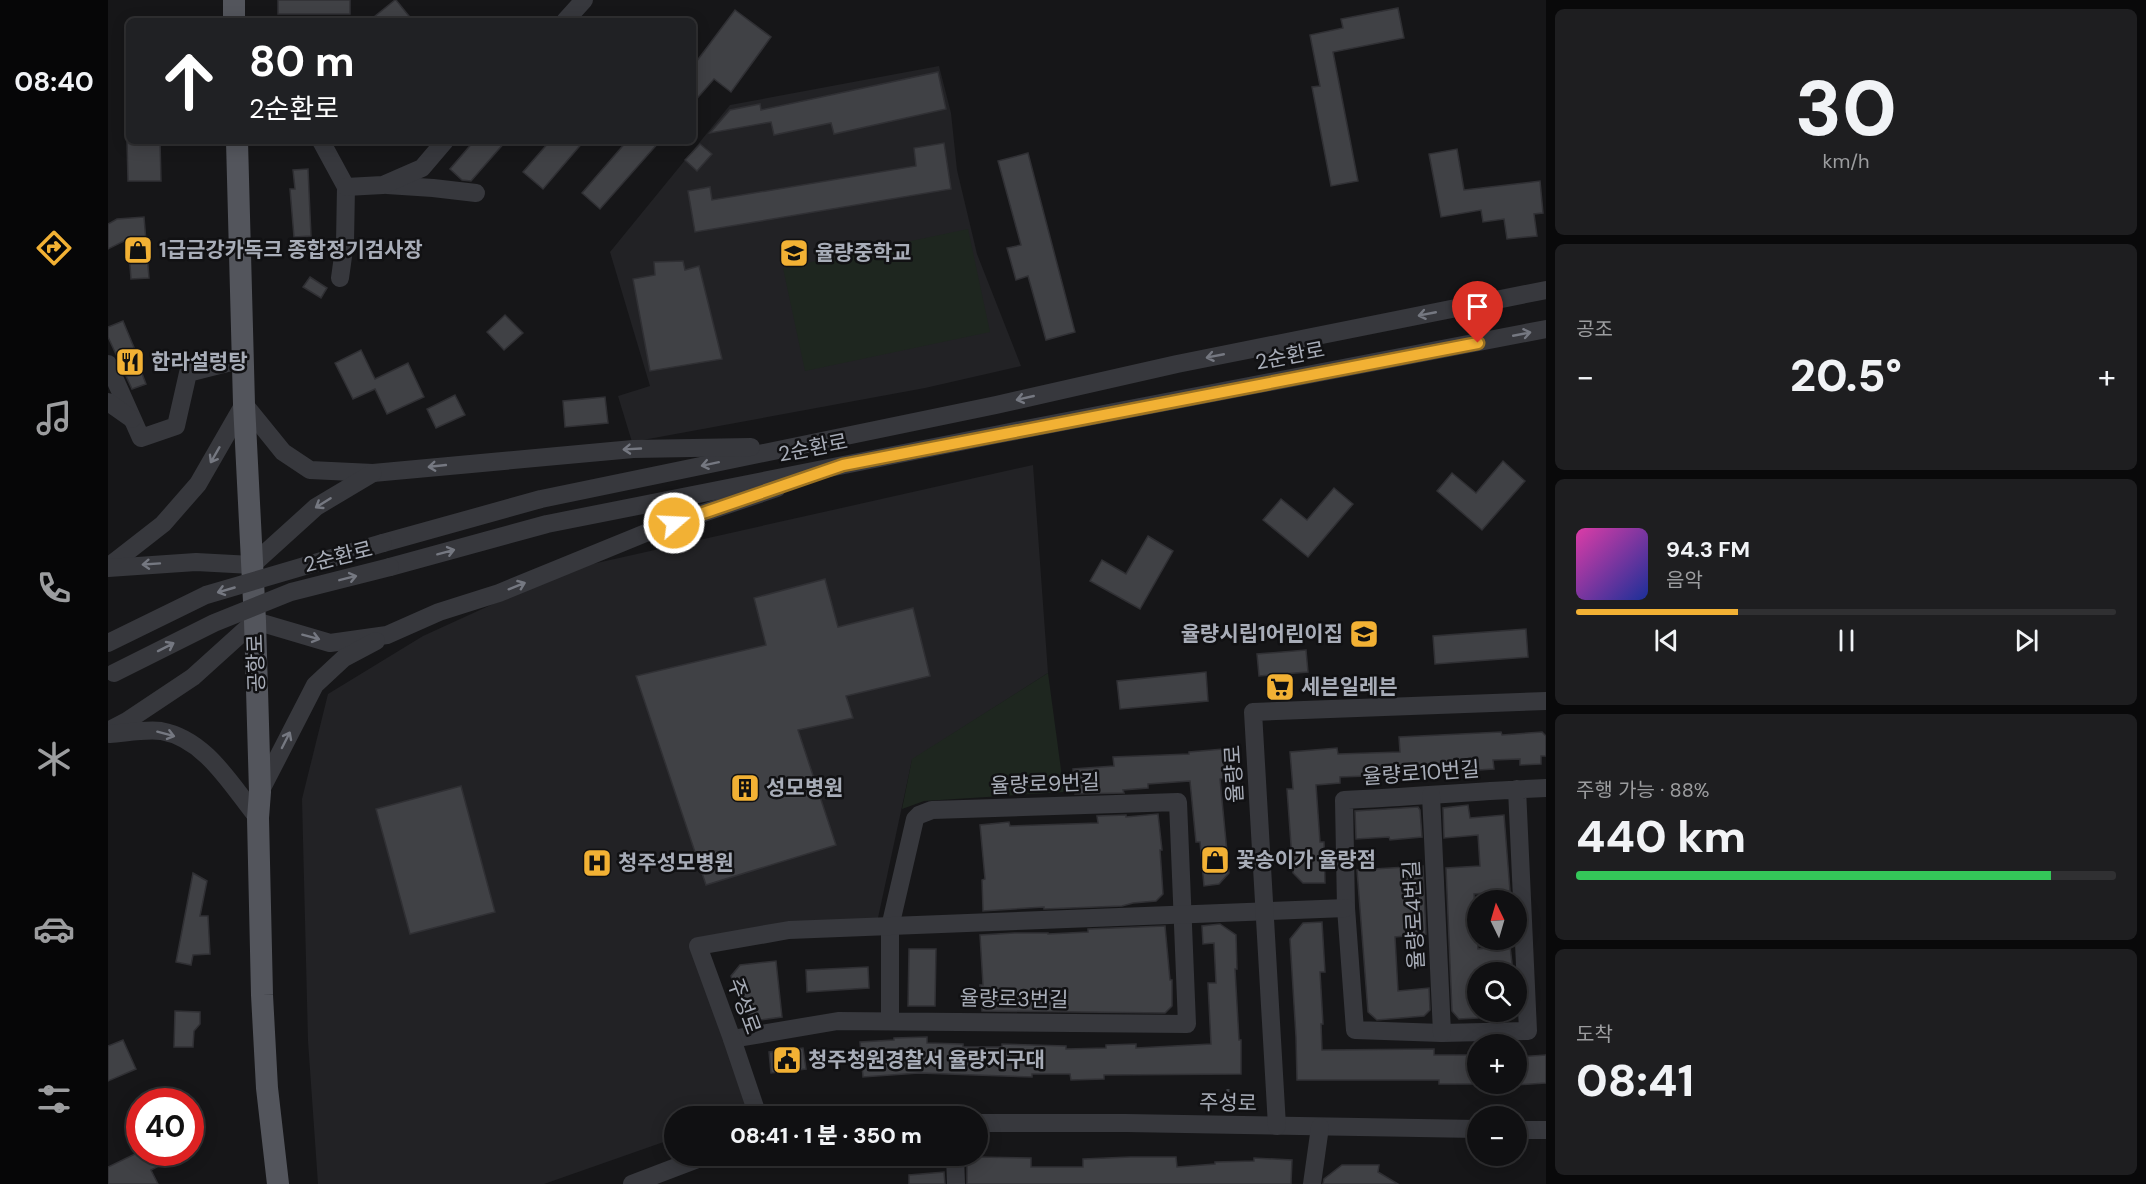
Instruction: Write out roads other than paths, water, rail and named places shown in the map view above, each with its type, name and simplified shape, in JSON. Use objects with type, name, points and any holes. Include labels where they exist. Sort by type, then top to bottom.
[{"type":"main road","points":[[234,0],[234,18]]},
{"type":"main road","name":"공항로","points":[[237,144],[244,404],[255,621],[262,995],[267,1088],[278,1184]]},
{"type":"street","points":[[568,18],[584,0]]},
{"type":"street","points":[[323,144],[346,187],[345,243],[340,278]]},
{"type":"street","points":[[383,185],[422,168],[442,144]]},
{"type":"street","points":[[346,187],[383,185],[476,193]]},
{"type":"street","name":"2순환로","points":[[108,644],[206,595],[541,499],[996,405],[1177,364],[1546,290]]},
{"type":"street","name":"2순환로","points":[[111,675],[213,623],[291,592],[547,524],[1546,330]]},
{"type":"street","points":[[108,364],[141,438],[176,426],[188,373],[243,359]]},
{"type":"street","points":[[108,402],[132,419]]},
{"type":"street","points":[[108,568],[163,524],[198,484],[244,404],[284,452],[310,470],[373,472],[633,449],[795,446]]},
{"type":"street","points":[[260,792],[315,685],[344,658],[387,635],[439,612],[499,593],[653,530],[843,465]]},
{"type":"street","points":[[108,568],[196,562],[252,565],[316,507],[373,472]]},
{"type":"street","points":[[108,732],[193,677],[255,621],[330,643],[387,635]]},
{"type":"street","name":"율량로","points":[[1277,1126],[1253,712],[1546,701]]},
{"type":"street","points":[[108,732],[160,731],[191,742],[210,758],[258,818]]},
{"type":"street","name":"율량로10번길","points":[[1346,908],[1344,800],[1546,788]]},
{"type":"street","points":[[890,1020],[890,927],[1346,908],[1355,1030],[1442,1033],[1537,1032],[1517,789]]},
{"type":"street","name":"율량로4번길","points":[[1431,795],[1442,1033]]},
{"type":"street","name":"율량로9번길","points":[[890,927],[915,819],[932,810],[1178,802],[1181,914]]},
{"type":"street","name":"율량로3번길","points":[[732,1039],[838,1021],[1187,1024],[1181,914]]},
{"type":"street","name":"주성로","points":[[755,1106],[698,946],[789,930],[890,927]]},
{"type":"street","name":"주성로","points":[[988,1123],[1467,1129]]},
{"type":"street","points":[[1312,1184],[1320,1127]]},
{"type":"street","points":[[1527,1130],[1546,1130]]},
{"type":"street","points":[[632,1184],[679,1166]]},
{"type":"street","points":[[955,1166],[956,1184]]},
{"type":"place","name":"1급금강카독크 종합정기검사장","points":[[138,250]]},
{"type":"place","name":"율량중학교","points":[[794,253]]},
{"type":"place","name":"한라설렁탕","points":[[130,362]]},
{"type":"place","name":"율량시립1어린이집","points":[[1364,634]]},
{"type":"place","name":"세븐일레븐","points":[[1280,687]]},
{"type":"place","name":"성모병원","points":[[745,788]]},
{"type":"place","name":"꽃송이가 율량점","points":[[1215,860]]},
{"type":"place","name":"청주성모병원","points":[[597,863]]},
{"type":"place","name":"청주청원경찰서 율량지구대","points":[[787,1060]]}]
